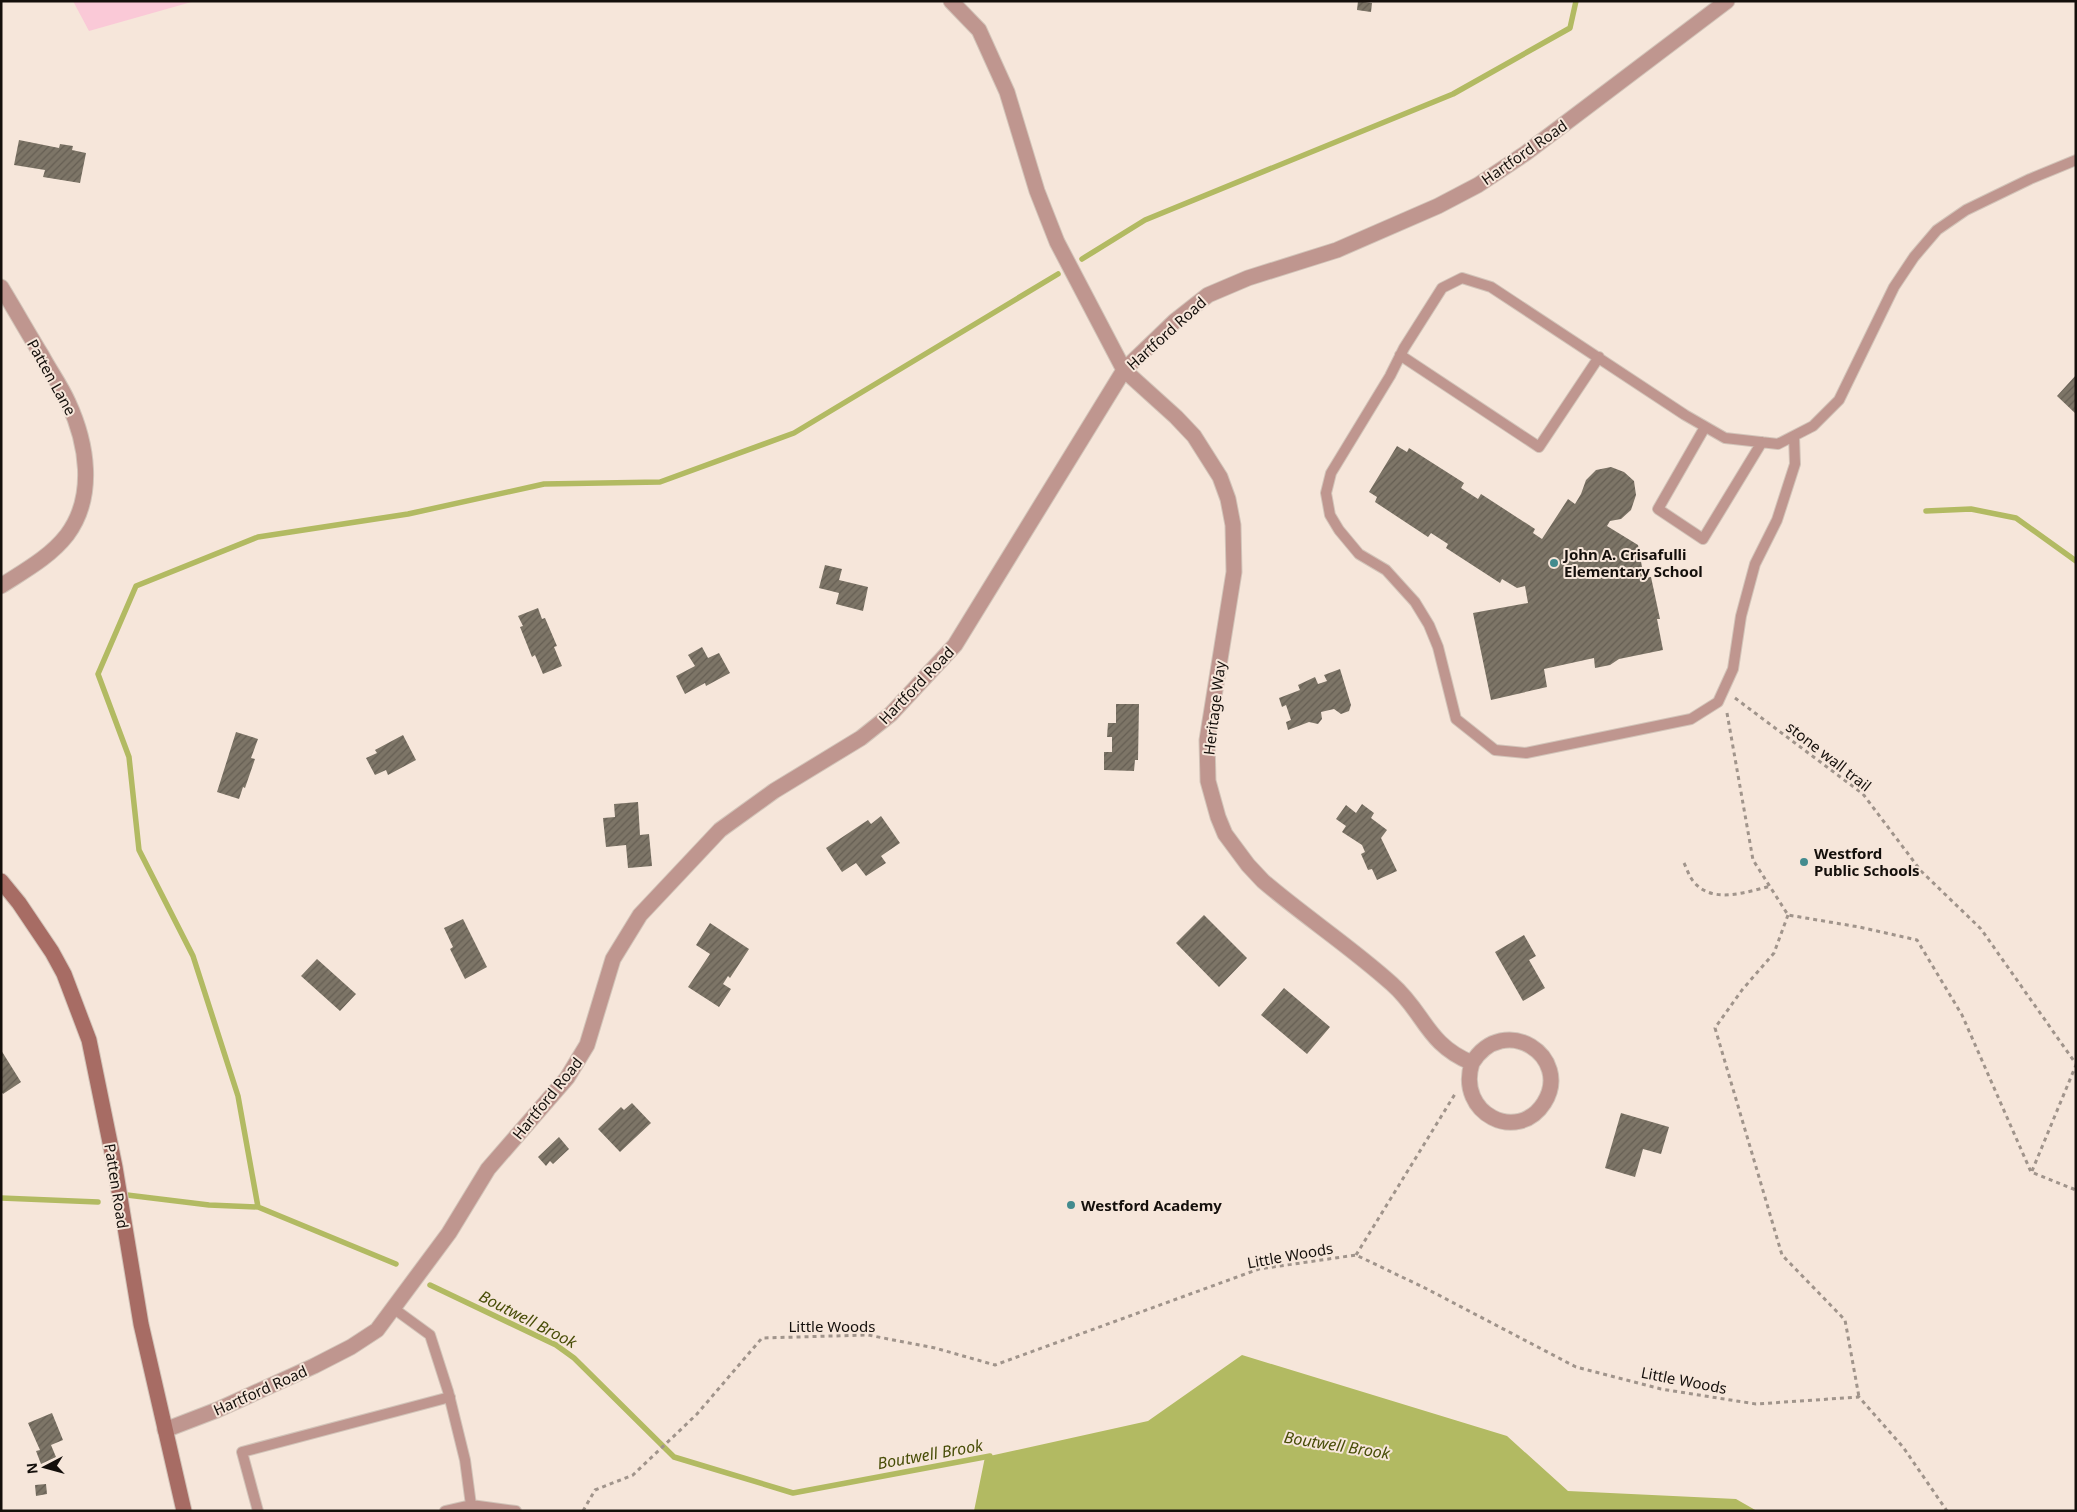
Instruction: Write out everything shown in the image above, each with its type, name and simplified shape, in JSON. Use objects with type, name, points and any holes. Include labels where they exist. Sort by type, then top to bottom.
[{"type":"street","points":[[951,1],[979,30],[1007,92],[1036,190],[1057,242],[1124,370]]},
{"type":"street","name":"Hartford Road","points":[[166,1430],[273,1386],[351,1347],[377,1330],[449,1233],[488,1169],[567,1078],[587,1045],[613,959],[640,915],[720,830],[774,791],[861,738],[891,714],[955,645],[1124,370],[1175,321],[1208,295],[1248,278],[1336,250],[1438,206],[1478,185],[1526,153],[1727,1]]},
{"type":"street","name":"Patten Lane","points":[[1,287],[68,400],[79,429],[86,466],[84,498],[80,511],[68,534],[51,552],[1,586]]},
{"type":"street","name":"Heritage Way","points":[[1124,370],[1194,436],[1220,477],[1228,499],[1233,525],[1234,572],[1207,740],[1208,781],[1225,834],[1248,865],[1263,881],[1394,985],[1444,1048],[1471,1068]]},
{"type":"street","name":"Patten Road","points":[[1,882],[19,903],[52,952],[64,974],[89,1040],[115,1167],[140,1324],[184,1511]]},
{"type":"street","points":[[1506,1039],[1524,1042],[1539,1052],[1549,1068],[1548,1094],[1544,1103],[1532,1115],[1514,1122],[1497,1120],[1476,1105],[1469,1089],[1471,1068],[1482,1050],[1498,1041],[1506,1039]]},
{"type":"lane","points":[[1794,436],[1795,464],[1777,520],[1754,564],[1741,616],[1732,670],[1718,702],[1691,719],[1526,753],[1495,750],[1456,719],[1438,647],[1429,625],[1415,602],[1386,570],[1359,554],[1339,530],[1330,515],[1326,493],[1331,474],[1390,376],[1400,355],[1442,288],[1462,278],[1491,287],[1685,415],[1725,438],[1778,444],[1812,426],[1839,400],[1894,287],[1914,257],[1937,230],[1966,210],[2030,178],[2076,160]]},
{"type":"lane","points":[[1400,355],[1539,447],[1599,357]]},
{"type":"lane","points":[[1705,427],[1658,509],[1703,539],[1762,442]]},
{"type":"lane","points":[[393,1308],[430,1336],[450,1397],[465,1460],[471,1505]]},
{"type":"lane","points":[[258,1511],[242,1452],[450,1397]]},
{"type":"lane","points":[[444,1511],[471,1505],[516,1511]]},
{"type":"path","points":[[1724,690],[1753,860],[1788,915]]},
{"type":"path","name":"stone wall trail","points":[[1724,690],[1863,794],[1921,871],[1981,929],[2076,1064],[2031,1172]]},
{"type":"path","points":[[1684,863],[1693,881],[1709,893],[1735,895],[1771,886]]},
{"type":"path","points":[[1788,915],[1859,927],[1917,940],[1962,1015],[2031,1172],[2076,1190]]},
{"type":"path","points":[[1788,915],[1774,953],[1742,990],[1715,1028],[1782,1255],[1845,1320],[1859,1396],[1903,1447],[1947,1511]]},
{"type":"path","points":[[1356,1256],[1471,1068]]},
{"type":"path","name":"Little Woods","points":[[583,1511],[595,1490],[633,1475],[698,1414],[762,1338],[868,1335],[935,1348],[995,1364],[1259,1270],[1356,1256],[1426,1289],[1576,1367],[1661,1389],[1756,1404],[1859,1396]]},
{"type":"shaded area","points":[[73,1],[195,1],[89,31]]},
{"type":"water","points":[[1242,1355],[1507,1436],[1568,1491],[1736,1499],[1757,1511],[974,1511],[985,1457],[1148,1421]]},
{"type":"building","points":[[1358,1],[1372,3],[1371,12],[1357,10]]},
{"type":"building","points":[[19,140],[59,148],[60,144],[73,146],[72,150],[86,153],[80,183],[43,177],[45,170],[14,165]]},
{"type":"building","points":[[2076,375],[2076,414],[2057,396]]},
{"type":"building","name":"John A. Crisafulli Elementary School","points":[[1397,446],[1407,452],[1409,448],[1464,483],[1461,488],[1478,499],[1481,494],[1535,529],[1533,533],[1542,539],[1568,499],[1575,504],[1586,480],[1596,470],[1611,467],[1624,472],[1634,481],[1636,495],[1631,510],[1621,519],[1610,521],[1607,526],[1638,545],[1644,578],[1651,577],[1660,619],[1657,619],[1663,650],[1619,659],[1610,665],[1595,668],[1594,658],[1544,669],[1547,687],[1491,700],[1473,613],[1528,603],[1525,586],[1517,588],[1502,579],[1500,583],[1446,548],[1448,544],[1431,533],[1428,537],[1375,502],[1377,497],[1369,492]]},
{"type":"building","points":[[825,565],[842,569],[839,580],[868,587],[863,611],[836,604],[839,593],[819,588]]},
{"type":"building","points":[[538,608],[542,619],[545,618],[557,646],[554,647],[562,666],[543,674],[535,655],[532,657],[520,627],[523,626],[518,616]]},
{"type":"building","points":[[702,647],[708,658],[719,653],[730,673],[706,686],[705,683],[685,694],[676,676],[695,666],[688,655]]},
{"type":"building","points":[[1340,669],[1351,705],[1349,711],[1341,714],[1334,709],[1321,712],[1322,719],[1318,724],[1309,722],[1288,730],[1286,722],[1291,720],[1286,705],[1282,707],[1279,698],[1300,690],[1298,685],[1315,677],[1318,684],[1327,681],[1324,675]]},
{"type":"building","points":[[1116,704],[1139,704],[1138,760],[1135,760],[1134,771],[1104,770],[1104,752],[1112,752],[1112,737],[1107,737],[1108,723],[1116,723]]},
{"type":"building","points":[[236,732],[258,739],[251,758],[255,759],[239,799],[217,792]]},
{"type":"building","points":[[403,735],[416,760],[388,775],[386,770],[375,775],[366,758],[377,753],[375,750]]},
{"type":"building","points":[[638,802],[640,835],[649,834],[652,866],[628,868],[626,845],[606,847],[603,818],[615,817],[614,804]]},
{"type":"building","points":[[1362,804],[1374,813],[1371,818],[1387,830],[1381,838],[1397,871],[1377,880],[1372,869],[1368,870],[1361,854],[1365,852],[1362,845],[1342,832],[1346,826],[1336,819],[1346,805],[1356,813]]},
{"type":"building","points":[[881,816],[900,843],[881,856],[886,863],[866,876],[856,863],[842,872],[826,848],[868,820],[871,824]]},
{"type":"building","points":[[1204,915],[1247,958],[1219,987],[1176,943]]},
{"type":"building","points":[[463,919],[487,967],[465,979],[450,949],[453,947],[444,928]]},
{"type":"building","points":[[710,923],[749,949],[730,978],[728,976],[723,984],[731,989],[719,1007],[688,987],[710,954],[696,945]]},
{"type":"building","points":[[1524,935],[1536,956],[1529,960],[1545,988],[1523,1001],[1495,952]]},
{"type":"building","points":[[317,959],[356,994],[340,1011],[301,976]]},
{"type":"building","points":[[1284,988],[1330,1027],[1307,1054],[1261,1015]]},
{"type":"building","points":[[1,1050],[21,1082],[3,1094],[1,1091]]},
{"type":"building","points":[[632,1103],[651,1123],[620,1152],[598,1129],[621,1107],[624,1110]]},
{"type":"building","points":[[1621,1113],[1669,1127],[1661,1154],[1643,1149],[1635,1177],[1605,1168]]},
{"type":"building","points":[[559,1137],[569,1149],[553,1164],[550,1161],[546,1166],[538,1157]]},
{"type":"building","points":[[52,1413],[63,1440],[51,1445],[56,1457],[41,1464],[36,1451],[40,1450],[28,1423]]},
{"type":"building","points":[[46,1484],[47,1494],[36,1496],[35,1485]]},
{"type":"waterway","points":[[1082,259],[1145,220],[1453,94],[1570,28],[1576,1]]},
{"type":"waterway","points":[[258,1207],[238,1096],[193,956],[139,850],[129,757],[98,674],[136,586],[258,537],[408,514],[544,484],[660,482],[794,433],[1058,274]]},
{"type":"waterway","points":[[1926,511],[1971,509],[2016,518],[2076,561]]},
{"type":"waterway","name":"Boutwell Brook","points":[[127,1195],[209,1205],[258,1207],[396,1264]]},
{"type":"waterway","name":"Boutwell Brook","points":[[1,1198],[98,1202]]},
{"type":"waterway","name":"Boutwell Brook","points":[[430,1285],[556,1345],[574,1358],[674,1457],[793,1493],[990,1456]]},
{"type":"place","name":"John A. Crisafulli Elementary School","points":[[1554,563]]},
{"type":"place","name":"Westford Public Schools","points":[[1804,862]]},
{"type":"place","name":"Westford Academy","points":[[1071,1205]]}]
